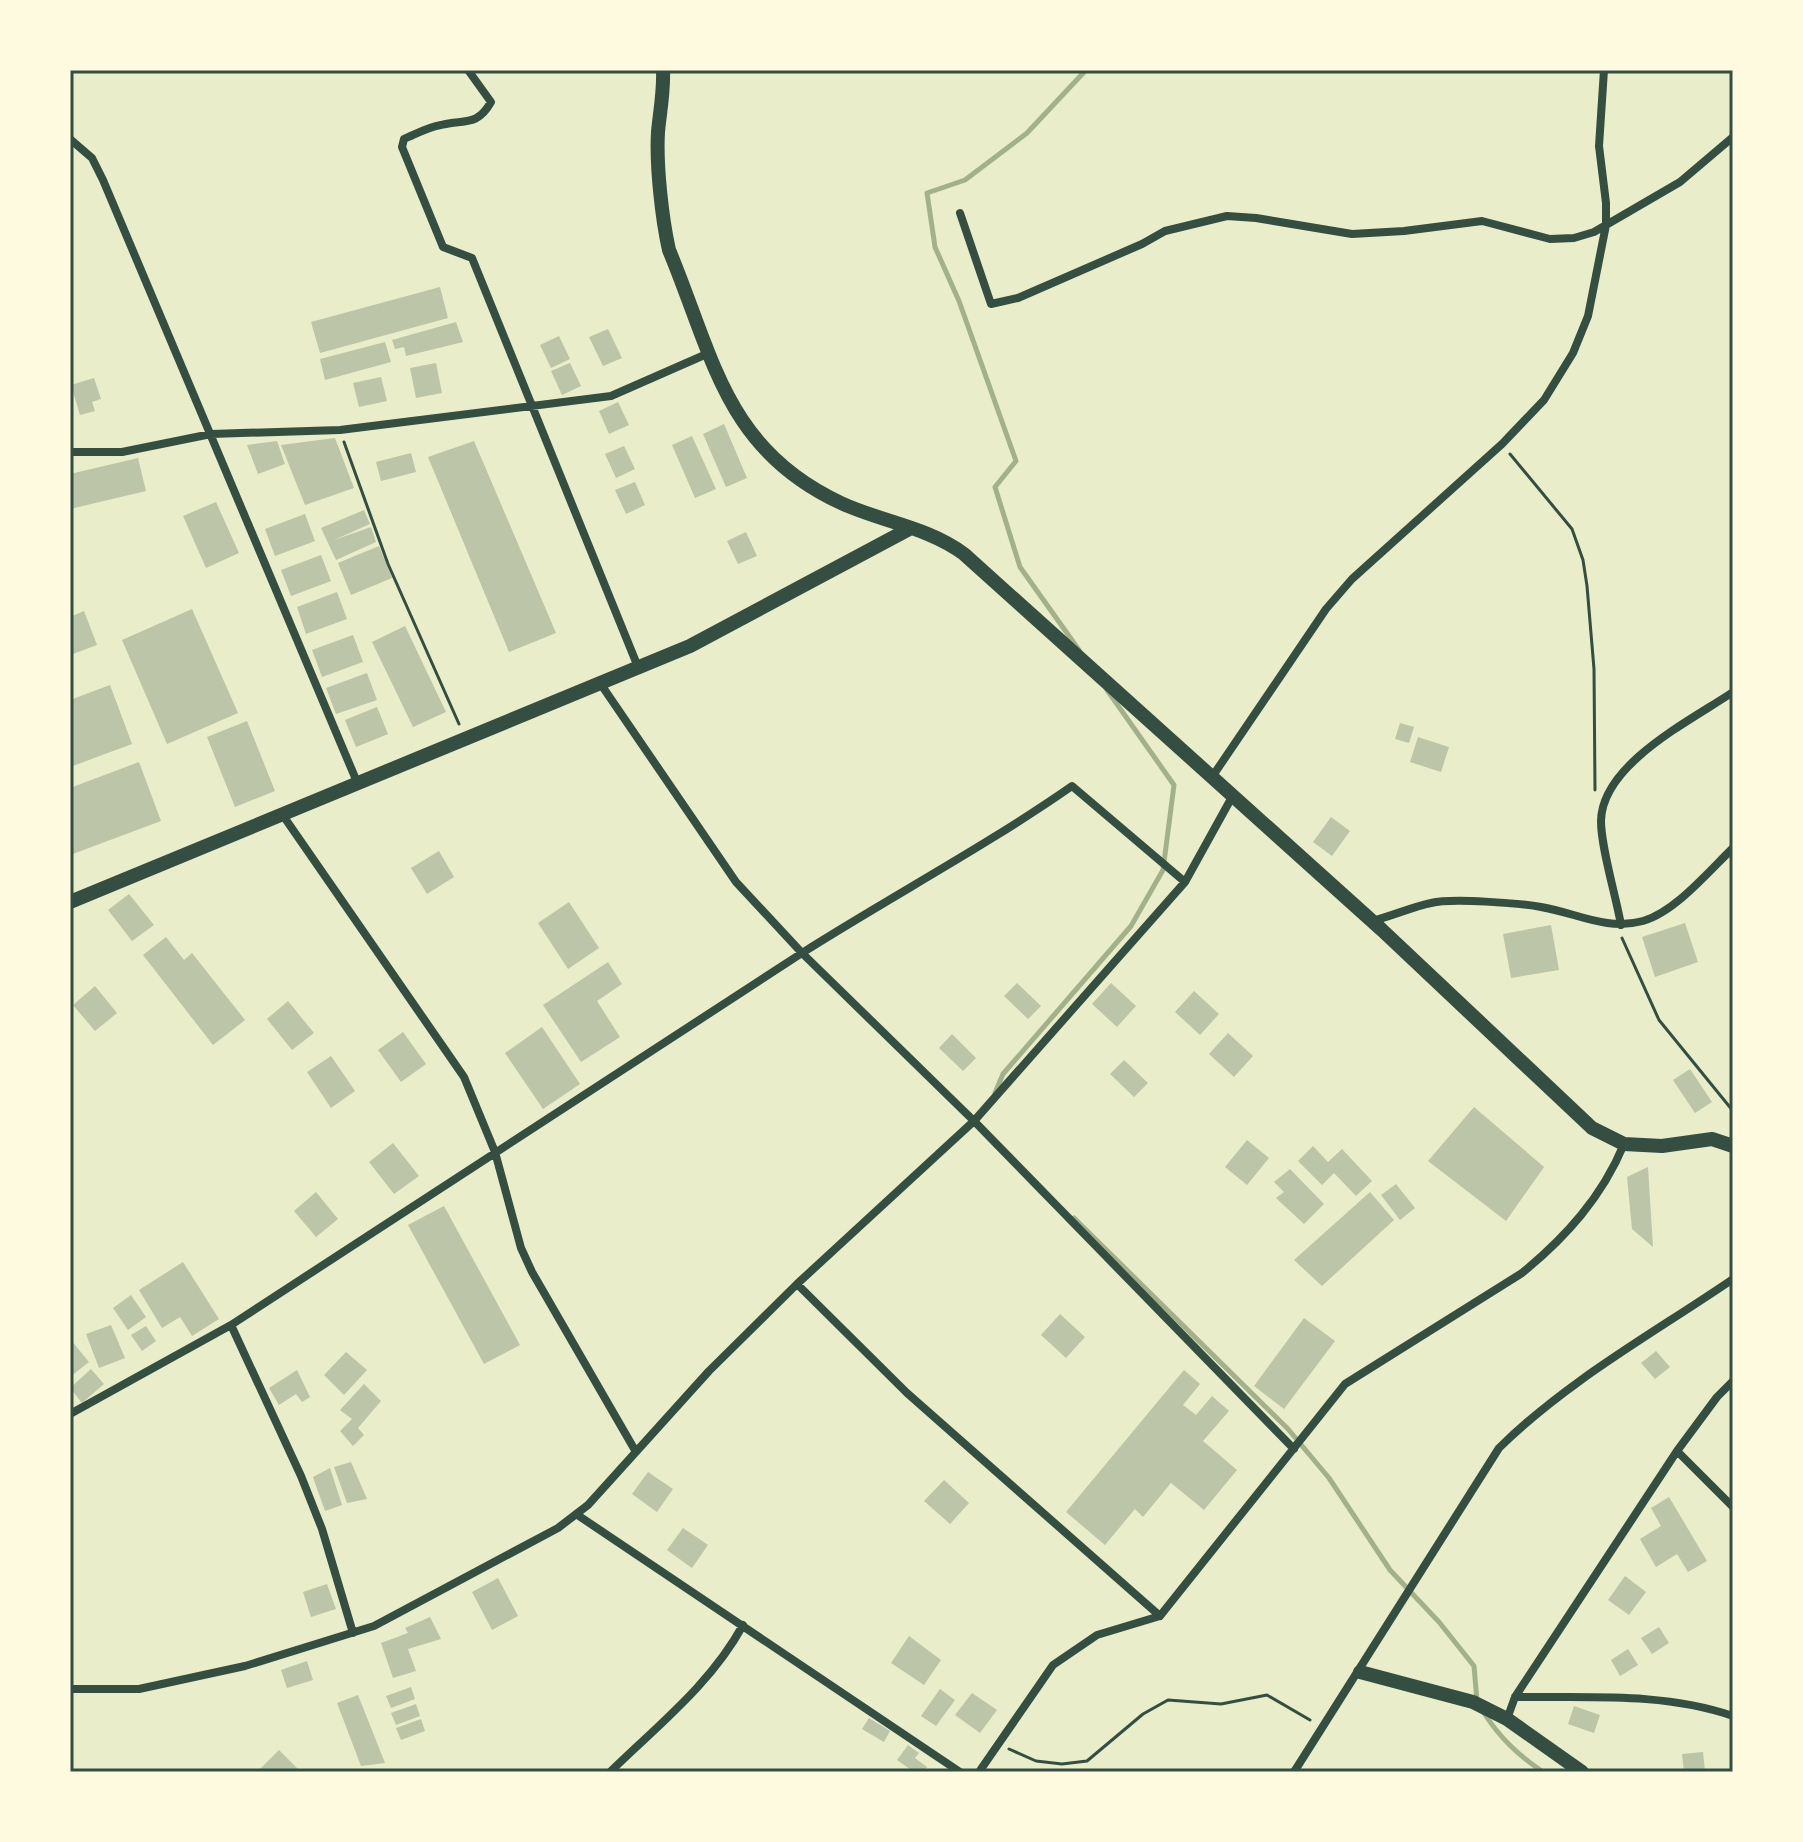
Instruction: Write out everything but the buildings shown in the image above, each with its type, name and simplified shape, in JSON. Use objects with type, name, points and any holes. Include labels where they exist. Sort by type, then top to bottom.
[{"type":"street","points":[[468,70],[491,102],[484,114],[473,121],[430,128],[404,139],[402,147],[443,247],[472,258],[638,667]]},
{"type":"street","points":[[663,70],[664,93],[658,134],[669,250],[723,390],[739,419],[758,443],[779,464],[821,493],[842,504],[944,541],[964,554],[1372,922],[1592,1128],[1624,1144],[1662,1146],[1712,1139],[1733,1146]]},
{"type":"street","points":[[1212,777],[1326,609],[1352,579],[1502,444],[1544,400],[1573,353],[1588,316],[1606,225],[1599,146],[1604,70]]},
{"type":"street","points":[[960,213],[991,304],[1018,298],[1165,231],[1227,216],[1352,234],[1482,221],[1550,239],[1574,238],[1606,225],[1680,182],[1733,137]]},
{"type":"street","points":[[70,139],[92,158],[103,180],[357,782]]},
{"type":"street","points":[[70,452],[122,452],[211,434],[340,430],[611,396],[710,353]]},
{"type":"street","points":[[70,902],[690,646],[911,528]]},
{"type":"street","points":[[600,683],[736,882],[802,953],[974,1121],[1294,1449]]},
{"type":"street","points":[[1621,925],[1601,826],[1605,798],[1611,785],[1638,756],[1733,692]]},
{"type":"street","points":[[70,1414],[231,1325],[802,953],[1033,814],[1072,786],[1185,882]]},
{"type":"street","points":[[70,1688],[139,1689],[245,1666],[374,1626],[558,1528],[588,1505],[709,1371],[797,1284],[974,1121],[1185,882],[1232,797]]},
{"type":"street","points":[[282,814],[464,1077],[495,1152],[526,1260],[636,1452]]},
{"type":"street","points":[[1372,922],[1432,903],[1453,901],[1542,907],[1597,924],[1621,925],[1645,920],[1665,911],[1733,848]]},
{"type":"street","points":[[979,1772],[1053,1665],[1097,1635],[1160,1616],[1345,1384],[1522,1273],[1547,1252],[1597,1198],[1624,1144]]},
{"type":"street","points":[[1294,1772],[1499,1448],[1528,1420],[1578,1383],[1733,1279]]},
{"type":"street","points":[[797,1284],[907,1393],[1160,1616]]},
{"type":"street","points":[[231,1325],[301,1476],[322,1529],[353,1633]]},
{"type":"street","points":[[1507,1719],[1515,1697],[1677,1451],[1717,1397],[1733,1381]]},
{"type":"street","points":[[1677,1451],[1733,1507]]},
{"type":"street","points":[[576,1514],[960,1772]]},
{"type":"street","points":[[610,1772],[701,1684],[727,1655],[743,1625]]},
{"type":"street","points":[[1360,1672],[1473,1702],[1507,1719],[1582,1772]]},
{"type":"street","points":[[1515,1697],[1654,1699],[1702,1705],[1733,1716]]},
{"type":"path","points":[[340,430],[388,564],[465,738]]},
{"type":"path","points":[[998,1744],[1036,1761],[1062,1764],[1087,1761],[1143,1714],[1168,1700],[1221,1704],[1267,1695],[1322,1727]]},
{"type":"waterway","points":[[1079,650],[1020,567],[995,487],[1016,461],[959,301],[935,247],[927,193],[965,180],[1027,133],[1086,70]]},
{"type":"waterway","points":[[995,1093],[1003,1074],[1131,926],[1163,870],[1174,785],[1107,690]]},
{"type":"waterway","points":[[1074,1218],[1288,1429],[1329,1478],[1390,1570],[1439,1622],[1474,1666],[1477,1701]]},
{"type":"waterway","points":[[1484,1713],[1510,1746],[1543,1772]]}]
